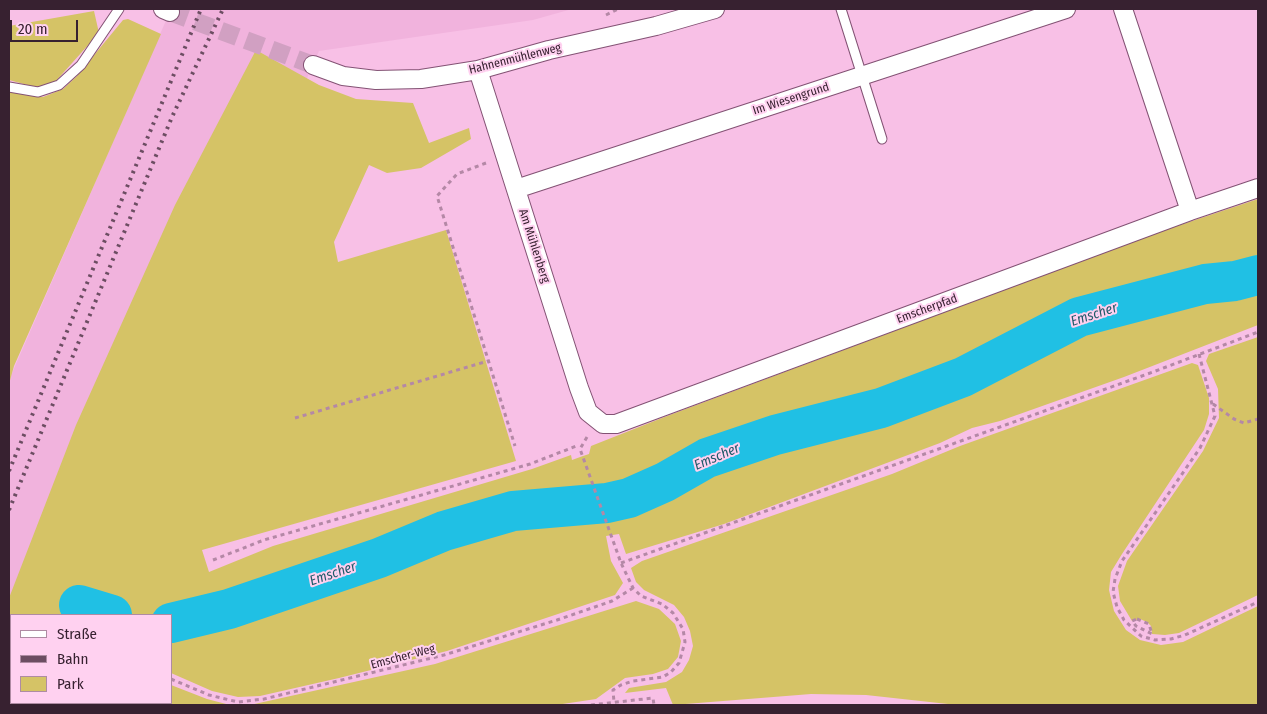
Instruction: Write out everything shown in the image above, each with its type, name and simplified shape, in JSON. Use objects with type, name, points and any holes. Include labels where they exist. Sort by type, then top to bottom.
[{"type":"street","name":"Hahnenmühlenweg","points":[[313,65],[343,76],[376,80],[421,78],[478,70],[549,50],[656,26],[715,9]]},
{"type":"street","name":"Im Wiesengrund","points":[[516,189],[1066,9]]},
{"type":"street","points":[[1123,9],[1190,211]]},
{"type":"street","name":"Am Mühlenberg","points":[[478,70],[579,388],[588,412],[596,419]]},
{"type":"street","name":"Emscherpfad","points":[[596,419],[603,424],[616,424],[1190,211],[1258,188]]},
{"type":"lane","points":[[9,87],[38,92],[59,85],[80,65],[119,9]]},
{"type":"lane","points":[[840,9],[882,139]]},
{"type":"path","points":[[486,163],[456,174],[437,196],[515,446]]},
{"type":"path","points":[[621,563],[1258,332]]},
{"type":"path","points":[[1199,354],[1215,416],[1200,448],[1122,561],[1114,579],[1113,592],[1117,607],[1141,636],[1155,640],[1171,639],[1258,602]]},
{"type":"path","points":[[295,418],[488,361]]},
{"type":"path","points":[[1212,404],[1234,419],[1244,423],[1258,419]]},
{"type":"path","points":[[213,560],[264,540],[530,464],[579,447],[621,563],[633,588],[641,596],[662,604],[673,613],[683,629],[685,642],[684,652],[671,672],[654,679],[633,681],[613,690],[614,702]]},
{"type":"path","name":"Emscher-Weg","points":[[172,679],[209,695],[238,702],[264,699],[444,655],[558,620],[612,601],[633,588]]},
{"type":"path","points":[[1137,619],[1145,620],[1151,626],[1152,634],[1145,632],[1135,628],[1132,622],[1137,619]]},
{"type":"path","points":[[591,705],[653,698],[654,705]]},
{"type":"shaded area","points":[[171,9],[572,9],[533,20],[319,51],[143,451],[9,606],[9,380]]},
{"type":"green space","points":[[94,11],[99,33],[55,82],[45,86],[31,86],[9,80],[9,26]]},
{"type":"green space","points":[[128,19],[161,34],[14,366],[9,384],[9,91],[43,97],[63,89],[76,77],[123,20]]},
{"type":"green space","points":[[256,50],[319,85],[356,99],[413,103],[429,143],[469,128],[471,139],[421,168],[387,173],[369,165],[334,242],[338,262],[446,230],[516,461],[202,550],[209,572],[273,546],[532,469],[571,455],[572,460],[589,454],[591,446],[667,416],[1153,234],[1258,199],[1258,325],[1124,377],[1000,421],[972,428],[940,443],[724,524],[626,554],[619,534],[606,536],[611,561],[623,583],[615,595],[447,651],[339,678],[260,696],[238,697],[212,691],[172,673],[172,614],[10,614],[10,704],[172,704],[172,685],[207,699],[230,705],[9,705],[9,598],[76,425],[175,205]]},
{"type":"green space","points":[[1258,337],[1258,595],[1179,633],[1152,634],[1151,626],[1147,622],[1140,619],[1132,621],[1120,601],[1118,586],[1127,561],[1203,451],[1219,418],[1218,389],[1206,361],[1209,354]]},
{"type":"green space","points":[[1192,363],[1198,365],[1209,398],[1209,414],[1204,430],[1111,572],[1109,590],[1114,611],[1126,630],[1140,640],[1161,645],[1183,642],[1258,606],[1258,705],[957,705],[866,695],[811,694],[673,705],[666,688],[625,693],[629,688],[666,682],[682,672],[689,660],[693,646],[690,631],[684,617],[674,605],[644,590],[636,582],[631,568],[642,561],[892,474],[960,446]]},
{"type":"green space","points":[[636,601],[659,609],[675,624],[681,641],[678,657],[668,669],[653,674],[625,678],[596,699],[556,705],[250,705],[435,664]]},
{"type":"waterway","name":"Emscher","points":[[172,623],[229,609],[379,558],[444,531],[513,511],[607,503],[629,498],[665,482],[707,458],[775,435],[881,408],[963,377],[1079,317],[1205,284],[1235,281],[1258,275]]},
{"type":"waterway","name":"Emscher","points":[[79,605],[109,614]]},
{"type":"tunnel","points":[[170,12],[313,65]]},
{"type":"railway","points":[[9,471],[201,9]]},
{"type":"railway","points":[[9,510],[172,117],[223,9]]}]
